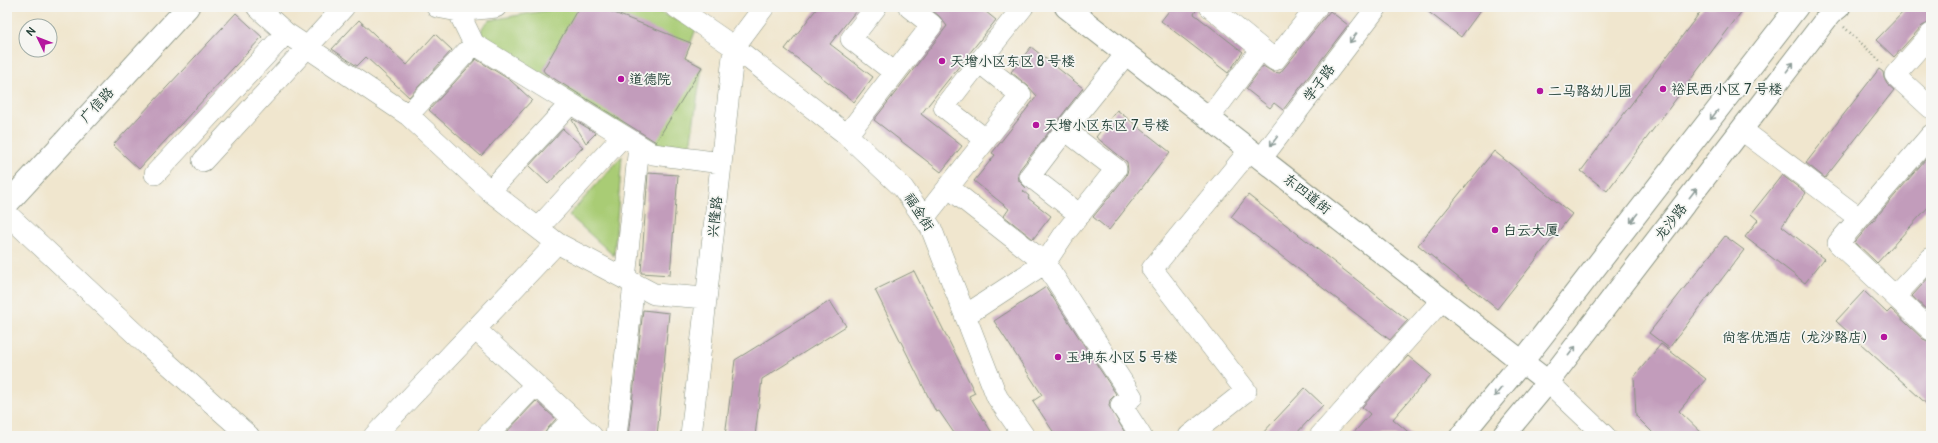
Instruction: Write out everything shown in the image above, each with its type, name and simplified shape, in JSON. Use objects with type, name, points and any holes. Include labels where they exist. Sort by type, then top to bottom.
[{"type":"main road","name":"广信路","points":[[7,204],[188,7]]},
{"type":"main road","name":"东四道街","points":[[1066,7],[1548,382]]},
{"type":"main road","points":[[1462,436],[1522,362],[1798,7]]},
{"type":"main road","name":"龙沙路","points":[[1503,436],[1548,382],[1742,130],[1831,9]]},
{"type":"street","points":[[257,7],[286,33],[408,115],[490,191],[557,243],[654,294],[706,298]]},
{"type":"street","points":[[203,161],[344,7]]},
{"type":"street","points":[[437,7],[458,11],[496,7]]},
{"type":"street","name":"福金街","points":[[676,7],[734,46],[847,135],[903,188],[931,228],[997,397],[1024,436]]},
{"type":"street","points":[[734,46],[764,7]]},
{"type":"street","points":[[876,7],[851,39],[895,73]]},
{"type":"street","points":[[847,135],[932,25],[909,7]]},
{"type":"street","points":[[985,139],[944,107],[1023,7]]},
{"type":"street","points":[[1210,7],[1275,60],[1317,7]]},
{"type":"street","name":"学子路","points":[[1189,436],[1246,392],[1152,270],[1255,154],[1377,7]]},
{"type":"street","points":[[458,11],[474,44],[653,154],[721,163]]},
{"type":"street","points":[[155,174],[286,33]]},
{"type":"street","points":[[1931,34],[1895,75],[1931,108]]},
{"type":"street","points":[[408,115],[474,44]]},
{"type":"street","name":"兴隆路","points":[[690,436],[734,46]]},
{"type":"street","points":[[1209,118],[1261,49]]},
{"type":"street","points":[[1080,215],[1030,176],[1126,54]]},
{"type":"street","points":[[924,218],[1021,95],[979,62]]},
{"type":"street","points":[[490,191],[570,104]]},
{"type":"street","points":[[966,315],[1045,263],[1116,169],[1065,130]]},
{"type":"street","points":[[1742,130],[1859,218]]},
{"type":"street","points":[[1931,135],[1838,243],[1931,330]]},
{"type":"street","points":[[538,228],[631,141]]},
{"type":"street","points":[[616,436],[629,282],[631,141]]},
{"type":"street","points":[[948,187],[1045,263],[1132,397],[1121,405],[1140,436]]},
{"type":"street","points":[[7,214],[146,344],[249,436]]},
{"type":"street","points":[[374,436],[557,243]]},
{"type":"street","points":[[1894,296],[1931,258]]},
{"type":"street","points":[[1320,436],[1442,300]]},
{"type":"street","points":[[475,329],[592,436]]},
{"type":"street","points":[[1548,382],[1605,436]]},
{"type":"street","points":[[487,436],[536,385]]},
{"type":"street","points":[[556,436],[573,419]]},
{"type":"path","points":[[1831,9],[1895,75]]},
{"type":"green space","name":"道德院","points":[[567,7],[648,7],[696,29],[685,58],[702,67],[689,154],[654,147],[482,37],[481,32],[483,27],[490,20]]},
{"type":"green space","points":[[622,156],[614,256],[569,215]]},
{"type":"building","name":"道德院","points":[[599,7],[691,43],[685,58],[702,67],[656,142],[545,73],[543,70],[577,10]]},
{"type":"building","points":[[818,7],[859,7],[830,44],[873,77],[854,102],[785,49]]},
{"type":"building","name":"天增小区东区 8 号楼","points":[[928,7],[980,7],[996,20],[921,114],[962,146],[941,172],[874,120],[947,26],[939,16]]},
{"type":"building","points":[[1172,7],[1198,7],[1194,14],[1243,52],[1228,73],[1161,21]]},
{"type":"building","points":[[1422,7],[1483,7],[1461,37]]},
{"type":"building","name":"裕民西小区 7 号楼","points":[[1704,7],[1745,7],[1607,191],[1581,171]]},
{"type":"building","points":[[1908,7],[1931,7],[1931,22],[1922,26],[1894,57],[1876,40]]},
{"type":"building","points":[[1330,11],[1348,25],[1283,110],[1274,103],[1270,108],[1246,89],[1263,66],[1273,72],[1280,73]]},
{"type":"building","points":[[236,13],[262,37],[139,169],[113,145]]},
{"type":"building","points":[[359,20],[407,65],[435,34],[452,50],[409,97],[366,57],[357,66],[332,49]]},
{"type":"building","name":"天增小区东区 7 号楼","points":[[1031,47],[1083,88],[1020,169],[1018,174],[1019,181],[1026,188],[1023,191],[1029,196],[1028,198],[1051,216],[1033,239],[1004,216],[1009,209],[974,181],[995,155],[992,153],[1037,96],[1028,86],[1011,72]]},
{"type":"building","points":[[476,59],[510,80],[532,100],[481,156],[429,110]]},
{"type":"building","points":[[1879,69],[1883,72],[1887,84],[1894,90],[1825,178],[1806,163]]},
{"type":"building","points":[[1117,110],[1170,152],[1109,230],[1093,217],[1126,176],[1128,170],[1127,162],[1096,137]]},
{"type":"building","points":[[573,119],[596,133],[586,143],[572,120]]},
{"type":"building","points":[[563,129],[583,147],[548,184],[529,166]]},
{"type":"building","name":"白云大厦","points":[[1494,151],[1572,214],[1497,309],[1418,245]]},
{"type":"building","points":[[1931,153],[1931,204],[1877,263],[1855,242]]},
{"type":"building","points":[[648,173],[678,175],[670,275],[641,273]]},
{"type":"building","points":[[1782,175],[1806,193],[1782,226],[1824,259],[1805,283],[1745,237],[1758,220],[1751,214]]},
{"type":"building","points":[[1248,195],[1408,320],[1390,340],[1231,217]]},
{"type":"building","points":[[1725,236],[1744,250],[1669,348],[1649,333]]},
{"type":"building","points":[[914,271],[975,393],[969,396],[994,436],[956,436],[939,411],[936,412],[875,290]]},
{"type":"building","points":[[1931,275],[1931,314],[1912,296]]},
{"type":"building","name":"玉坤东小区 5 号楼","points":[[1046,287],[1116,394],[1110,400],[1109,406],[1127,436],[1056,436],[1033,401],[1042,395],[994,321]]},
{"type":"building","name":"尚客优酒店（龙沙路店）","points":[[1864,291],[1887,313],[1891,309],[1923,339],[1931,342],[1931,408],[1836,321]]},
{"type":"building","points":[[830,301],[846,326],[762,379],[755,436],[725,436],[735,360]]},
{"type":"building","points":[[643,310],[669,313],[657,436],[628,436]]},
{"type":"building","points":[[1661,344],[1706,379],[1679,411],[1705,436],[1656,436],[1636,416],[1634,377]]},
{"type":"building","points":[[1408,356],[1431,375],[1393,419],[1413,436],[1351,436],[1370,414],[1362,407]]},
{"type":"building","points":[[1305,388],[1323,405],[1294,436],[1260,436]]},
{"type":"building","points":[[536,401],[556,419],[543,436],[503,436]]},
{"type":"place","name":"天增小区东区 8 号楼","points":[[942,61]]},
{"type":"place","name":"道德院","points":[[621,79]]},
{"type":"place","name":"裕民西小区 7 号楼","points":[[1663,89]]},
{"type":"place","name":"二马路幼儿园","points":[[1540,91]]},
{"type":"place","name":"天增小区东区 7 号楼","points":[[1036,125]]},
{"type":"place","name":"白云大厦","points":[[1495,230]]},
{"type":"place","name":"尚客优酒店（龙沙路店）","points":[[1884,337]]},
{"type":"place","name":"玉坤东小区 5 号楼","points":[[1058,357]]}]
